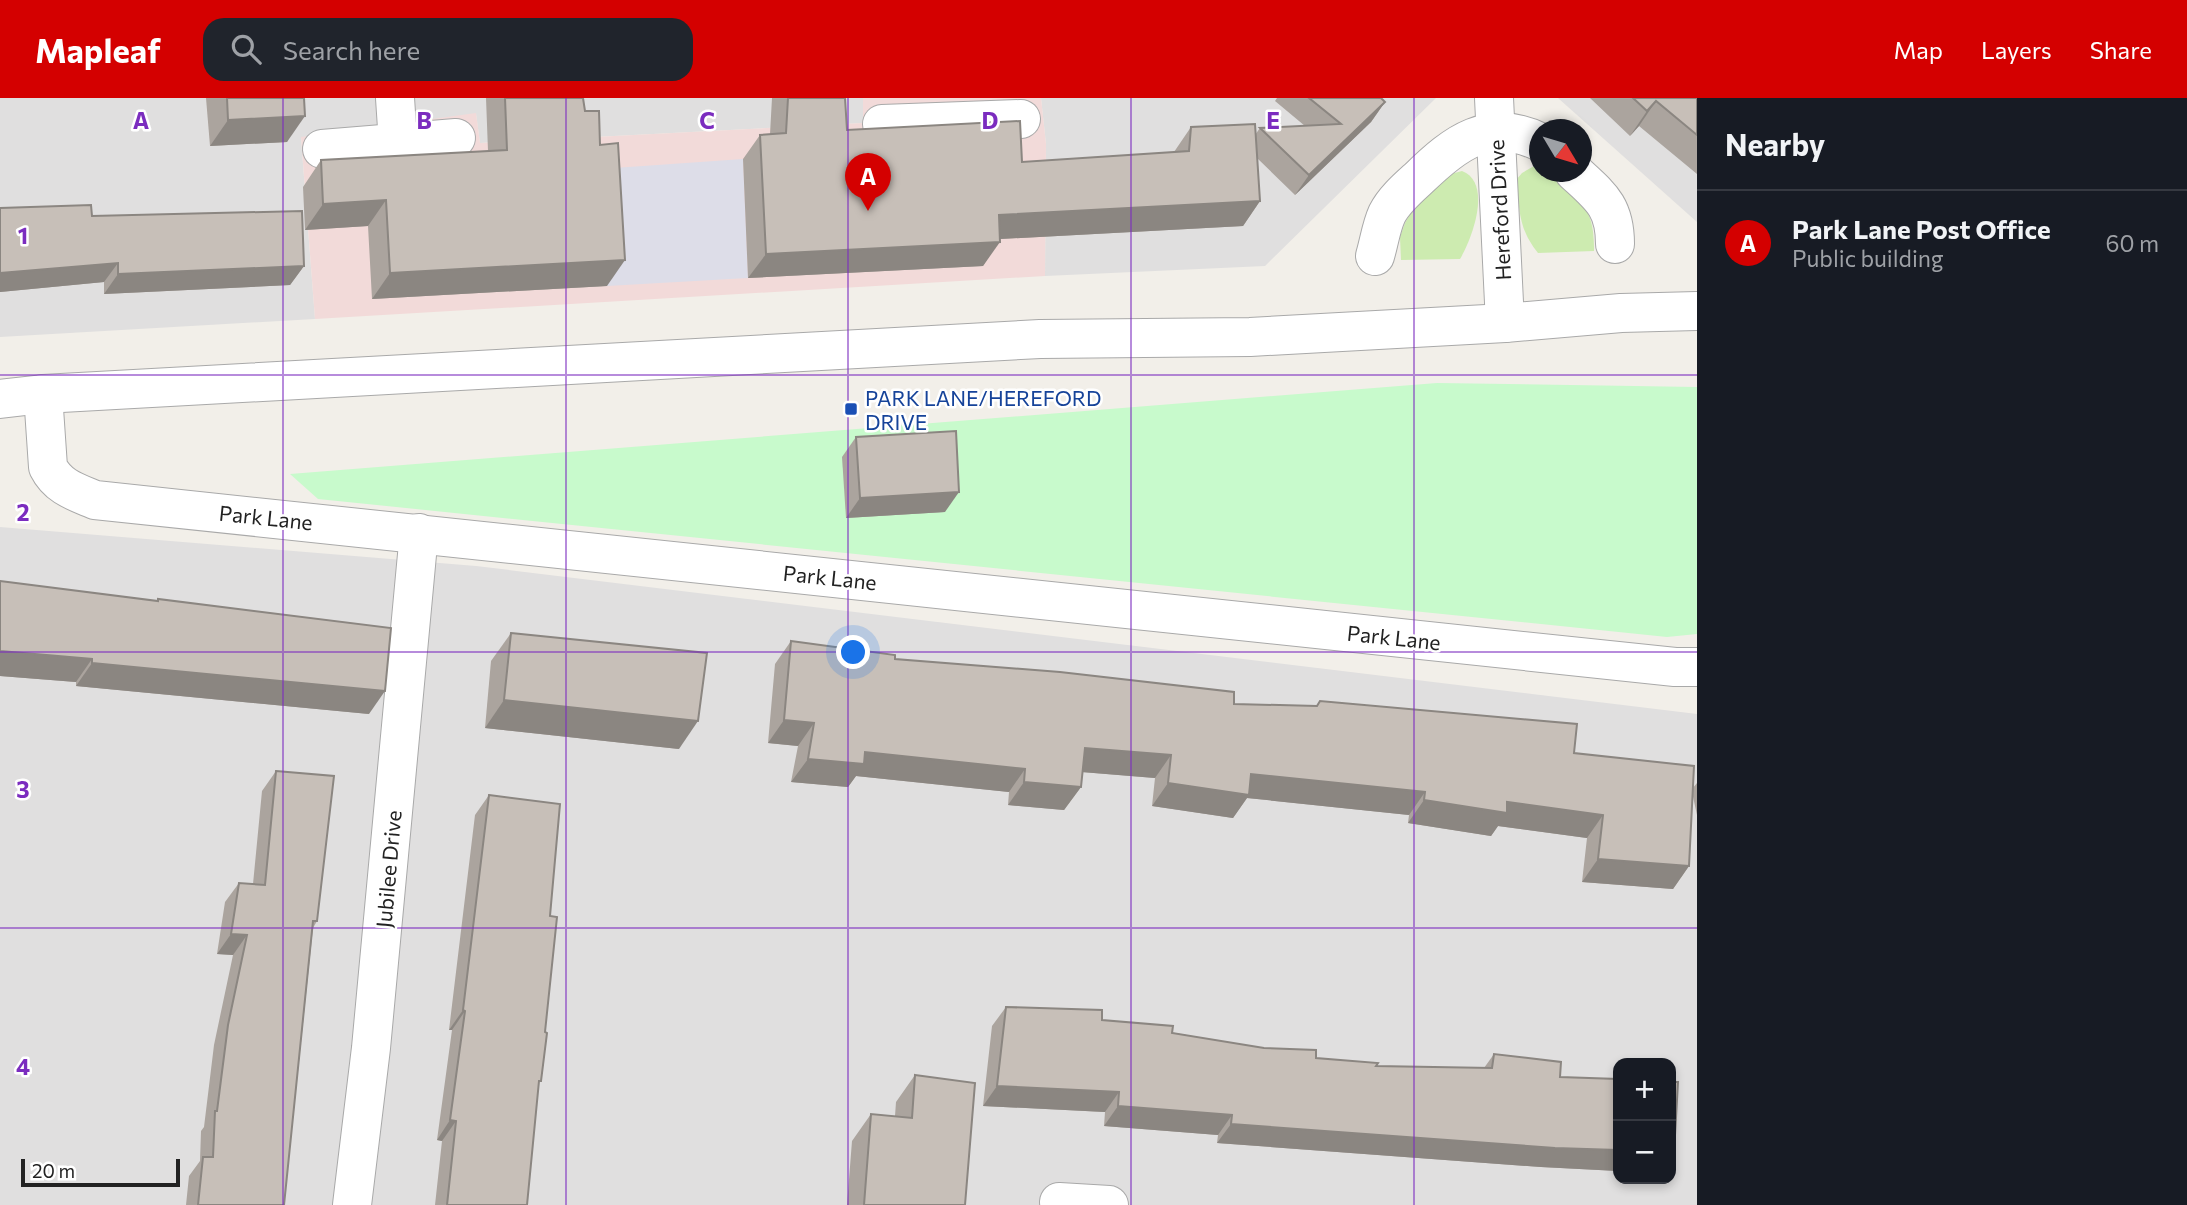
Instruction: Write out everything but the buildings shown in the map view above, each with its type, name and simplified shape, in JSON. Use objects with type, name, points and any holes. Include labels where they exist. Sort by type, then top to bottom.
[{"type":"street","points":[[395,98],[398,143]]},
{"type":"street","points":[[882,124],[940,110],[1021,120]]},
{"type":"street","points":[[1375,256],[1387,214],[1401,196],[1451,149],[1495,116],[1529,137]]},
{"type":"street","name":"Hereford Drive","points":[[1495,116],[1505,323]]},
{"type":"street","points":[[322,149],[456,138]]},
{"type":"street","points":[[1584,182],[1608,206],[1615,224],[1615,244]]},
{"type":"street","points":[[0,399],[43,394],[1040,339],[1250,337],[1505,323],[1621,313],[1697,311]]},
{"type":"street","name":"Park Lane","points":[[43,394],[48,467],[54,478],[64,487],[95,500],[1675,667],[1697,667]]},
{"type":"street","name":"Jubilee Drive","points":[[352,1205],[371,1048],[419,533]]},
{"type":"street","points":[[1059,1202],[1109,1205]]},
{"type":"shaded area","points":[[0,98],[863,98],[863,123],[480,143],[476,114],[301,138],[315,319],[0,337]]},
{"type":"shaded area","points":[[863,98],[1041,98],[1046,144],[1045,276],[315,319],[301,137],[476,113],[480,143],[863,123]]},
{"type":"shaded area","points":[[1041,98],[1436,98],[1265,266],[1045,276],[1046,144]]},
{"type":"shaded area","points":[[1558,98],[1697,98],[1697,222],[1592,128],[1592,119],[1582,119]]},
{"type":"shaded area","points":[[743,159],[748,278],[607,286],[600,169]]},
{"type":"shaded area","points":[[0,527],[476,566],[1697,714],[1697,1205],[0,1205]]},
{"type":"green space","points":[[1529,169],[1529,182],[1558,182],[1575,196],[1588,212],[1594,235],[1594,251],[1538,253],[1531,244],[1521,219],[1516,180]]},
{"type":"green space","points":[[1462,171],[1471,177],[1478,199],[1474,226],[1460,259],[1401,260],[1400,237],[1410,214],[1447,175]]},
{"type":"green space","points":[[1437,383],[1697,387],[1697,634],[1667,637],[318,499],[290,474]]},
{"type":"place","name":"Park Lane Post Office","points":[[868,211]]},
{"type":"place","name":"PARK LANE/HEREFORD DRIVE","points":[[851,409]]}]
